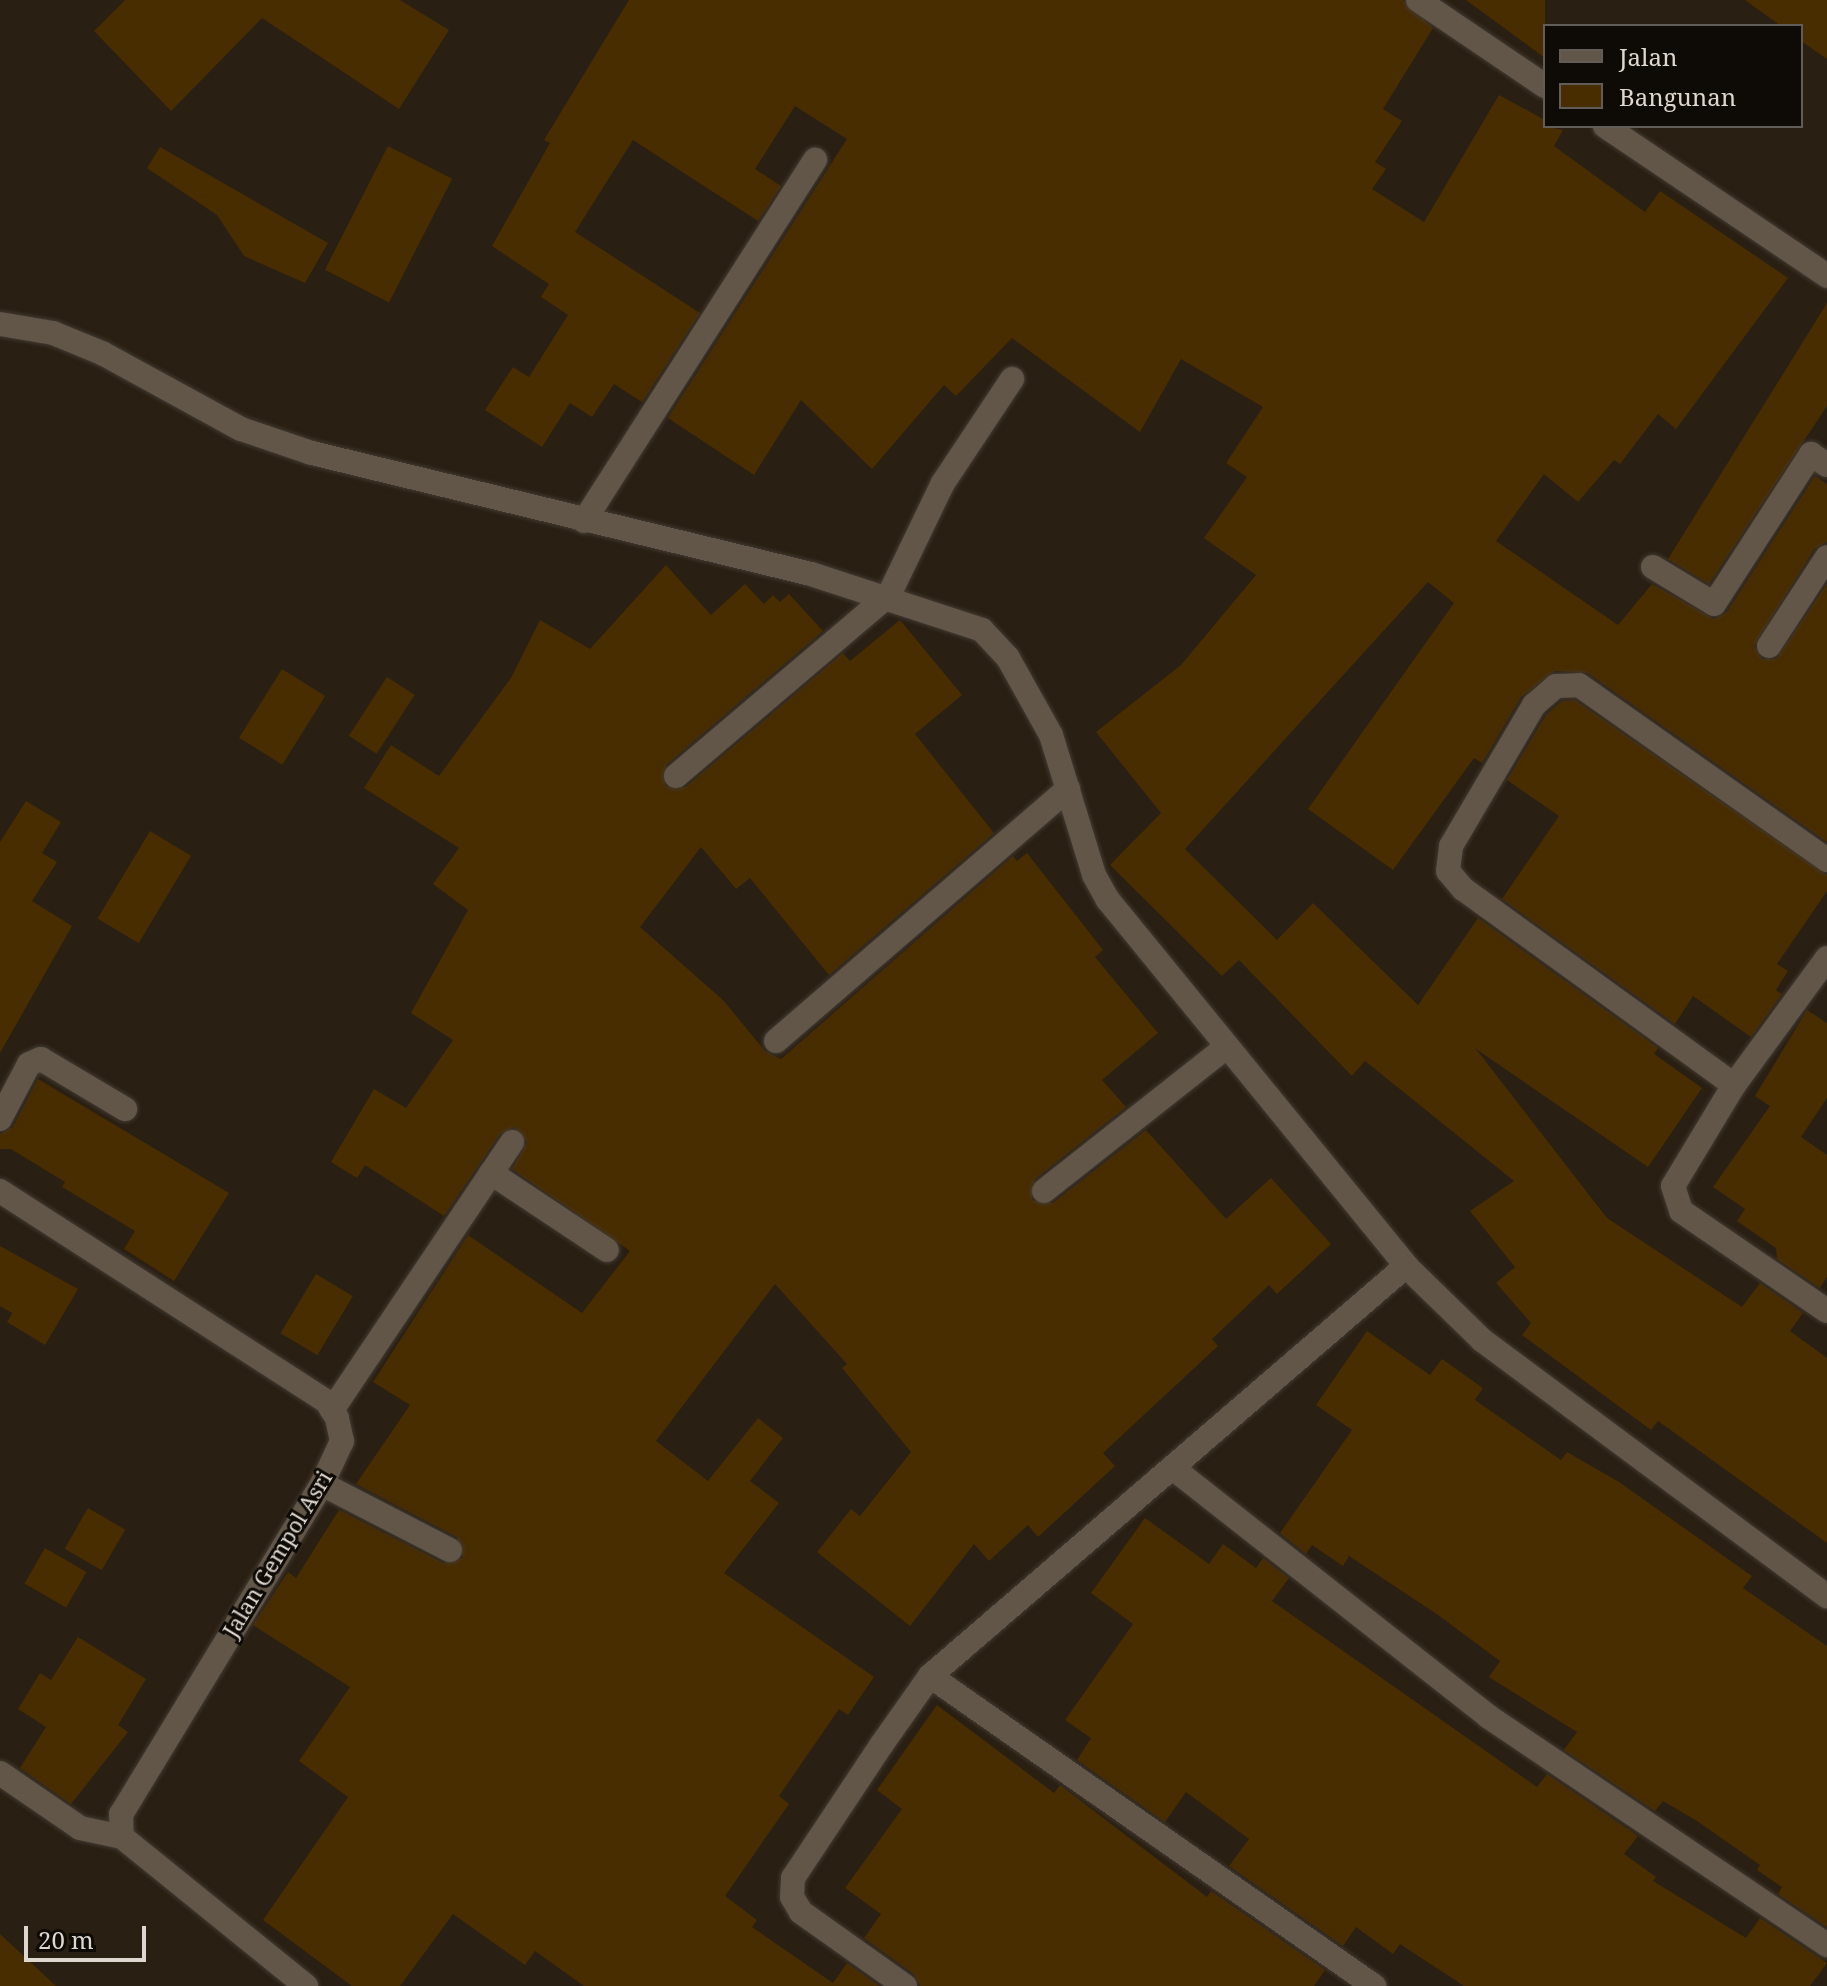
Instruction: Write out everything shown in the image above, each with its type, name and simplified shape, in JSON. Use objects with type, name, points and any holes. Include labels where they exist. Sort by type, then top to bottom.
[{"type":"street","points":[[1418,0],[1543,85]]},
{"type":"street","points":[[1608,128],[1827,276]]},
{"type":"street","points":[[584,521],[815,160]]},
{"type":"street","points":[[0,324],[77,343],[241,429],[312,453],[889,595],[982,630],[994,640],[1051,735],[1108,900],[1224,1049],[1406,1266],[1482,1340],[1827,1596]]},
{"type":"street","points":[[676,776],[889,595],[943,483],[1012,379]]},
{"type":"street","points":[[1653,567],[1714,604],[1811,454],[1827,465]]},
{"type":"street","points":[[1769,646],[1827,557]]},
{"type":"street","points":[[1734,1085],[1463,889],[1448,871],[1451,846],[1534,705],[1556,686],[1579,685],[1827,860]]},
{"type":"street","points":[[776,1041],[1068,789]]},
{"type":"street","points":[[1825,965],[1734,1085],[1673,1186],[1681,1211],[1827,1311]]},
{"type":"street","points":[[1044,1191],[1224,1049]]},
{"type":"street","points":[[0,1119],[29,1064],[41,1059],[125,1109]]},
{"type":"street","points":[[0,1191],[332,1410],[512,1142]]},
{"type":"street","points":[[491,1173],[607,1250]]},
{"type":"street","points":[[905,1986],[801,1912],[792,1897],[793,1878],[930,1676],[1174,1469],[1406,1266]]},
{"type":"street","name":"Jalan Gempol Asri","points":[[122,1837],[121,1814],[133,1792],[322,1484],[342,1441],[332,1410]]},
{"type":"street","points":[[1174,1469],[1489,1717],[1827,1945]]},
{"type":"street","points":[[322,1484],[450,1550]]},
{"type":"street","points":[[930,1676],[1374,1986]]},
{"type":"street","points":[[0,1773],[80,1828],[122,1837],[306,1986]]},
{"type":"building","points":[[125,0],[400,0],[449,30],[399,109],[262,18],[171,111],[94,31]]},
{"type":"building","points":[[629,0],[1403,0],[1433,28],[1383,109],[1402,121],[1375,162],[1386,169],[1372,189],[1424,222],[1499,95],[1543,119],[1543,128],[1563,130],[1554,146],[1645,212],[1660,191],[1788,278],[1676,429],[1658,414],[1620,464],[1614,460],[1578,502],[1544,474],[1496,541],[1618,625],[1652,584],[1714,619],[1727,612],[1815,476],[1827,484],[1827,542],[1814,549],[1754,646],[1762,659],[1776,659],[1827,584],[1827,842],[1588,673],[1555,671],[1521,697],[1482,763],[1474,758],[1393,870],[1308,809],[1454,603],[1428,582],[1185,849],[1277,940],[1313,903],[1418,1005],[1478,918],[1658,1048],[1654,1054],[1702,1088],[1648,1167],[1476,1049],[1607,1218],[1742,1307],[1760,1283],[1803,1313],[1790,1331],[1827,1358],[1827,1543],[1658,1421],[1651,1430],[1522,1335],[1531,1323],[1496,1283],[1515,1267],[1470,1211],[1514,1181],[1365,1061],[1352,1076],[1239,960],[1222,976],[1110,865],[1161,813],[1096,732],[1181,665],[1256,575],[1204,538],[1247,477],[1226,463],[1263,407],[1181,359],[1140,432],[1012,338],[956,396],[944,385],[872,469],[801,400],[754,475],[668,418],[847,139],[795,106],[755,169],[781,186],[758,221],[633,140],[575,232],[700,313],[642,402],[614,384],[592,417],[570,403],[542,447],[485,410],[513,367],[529,377],[568,315],[541,297],[549,284],[492,246],[550,143],[544,140]]},
{"type":"building","points":[[1466,0],[1545,0],[1543,57]]},
{"type":"building","points":[[1745,0],[1827,0],[1827,59],[1803,42],[1803,24],[1778,24]]},
{"type":"building","points":[[388,146],[452,179],[389,303],[325,270]]},
{"type":"building","points":[[160,147],[328,243],[305,283],[244,256],[217,215],[147,168]]},
{"type":"building","points":[[1827,303],[1827,406],[1709,584],[1668,559]]},
{"type":"building","points":[[666,565],[711,615],[745,584],[764,604],[773,595],[780,602],[789,594],[823,631],[666,765],[665,786],[686,787],[843,653],[850,661],[900,620],[962,695],[915,734],[994,833],[829,975],[750,878],[736,889],[701,847],[640,927],[723,1000],[765,1051],[781,1059],[1013,856],[1017,861],[1027,853],[1103,950],[1095,957],[1158,1033],[1102,1080],[1126,1107],[1035,1179],[1032,1200],[1053,1203],[1146,1130],[1226,1219],[1271,1178],[1331,1244],[1277,1294],[1269,1285],[1212,1339],[1218,1346],[1103,1453],[1115,1466],[1038,1537],[1028,1525],[989,1561],[974,1544],[910,1626],[817,1552],[851,1509],[860,1516],[911,1452],[842,1368],[847,1364],[775,1284],[656,1441],[708,1481],[758,1418],[783,1438],[750,1481],[779,1503],[724,1573],[874,1677],[848,1715],[839,1709],[779,1796],[789,1804],[725,1896],[757,1920],[752,1927],[833,1983],[847,1963],[879,1986],[584,1986],[535,1951],[525,1965],[453,1914],[400,1986],[352,1986],[263,1920],[348,1797],[299,1761],[350,1687],[253,1625],[288,1572],[296,1578],[339,1510],[443,1563],[463,1558],[457,1537],[356,1484],[410,1405],[373,1382],[468,1235],[582,1313],[630,1251],[512,1169],[527,1142],[514,1127],[500,1134],[444,1216],[365,1165],[357,1178],[331,1162],[374,1089],[406,1108],[453,1040],[411,1013],[468,910],[433,884],[459,848],[364,788],[391,745],[439,776],[511,678],[540,620],[590,649]]},
{"type":"building","points":[[282,669],[325,696],[282,765],[239,738]]},
{"type":"building","points":[[387,677],[415,695],[377,754],[349,736]]},
{"type":"building","points":[[1575,700],[1827,875],[1827,891],[1777,964],[1788,971],[1776,990],[1782,994],[1751,1037],[1693,996],[1675,1024],[1502,899],[1559,816],[1507,780],[1546,715],[1562,701]]},
{"type":"building","points":[[26,801],[61,822],[42,853],[57,862],[32,901],[72,926],[0,1053],[0,842]]},
{"type":"building","points":[[150,831],[191,856],[139,943],[97,918]]},
{"type":"building","points":[[1807,1010],[1827,1023],[1827,1098],[1801,1137],[1827,1155],[1827,1277],[1820,1288],[1777,1259],[1776,1248],[1737,1221],[1745,1209],[1713,1187],[1770,1106],[1755,1096]]},
{"type":"building","points":[[38,1079],[229,1193],[174,1281],[124,1249],[135,1231],[62,1187],[65,1182],[11,1149],[0,1149],[0,1134],[13,1127]]},
{"type":"building","points":[[0,1246],[78,1289],[45,1345],[7,1322],[12,1313],[0,1306]]},
{"type":"building","points":[[316,1274],[353,1296],[317,1355],[280,1333]]},
{"type":"building","points":[[1367,1331],[1430,1375],[1442,1359],[1483,1388],[1475,1400],[1561,1460],[1567,1452],[1619,1482],[1752,1576],[1743,1588],[1827,1646],[1827,1927],[1778,1894],[1782,1887],[1757,1870],[1760,1865],[1697,1821],[1663,1801],[1655,1811],[1564,1750],[1577,1732],[1489,1677],[1500,1661],[1438,1615],[1349,1556],[1343,1566],[1312,1545],[1306,1554],[1280,1533],[1352,1430],[1316,1405]]},
{"type":"building","points":[[88,1508],[125,1530],[102,1570],[64,1549]]},
{"type":"building","points":[[1145,1518],[1209,1564],[1223,1544],[1256,1568],[1263,1558],[1289,1578],[1272,1601],[1537,1787],[1547,1774],[1638,1836],[1624,1854],[1656,1877],[1653,1881],[1746,1938],[1760,1918],[1827,1963],[1810,1986],[1464,1986],[1400,1944],[1393,1954],[1356,1927],[1343,1946],[1229,1866],[1249,1839],[1186,1792],[1165,1822],[1077,1760],[1091,1738],[1065,1720],[1133,1624],[1091,1593]]},
{"type":"building","points":[[45,1548],[87,1572],[66,1608],[24,1584]]},
{"type":"building","points":[[78,1637],[146,1679],[118,1725],[128,1732],[71,1804],[20,1768],[46,1727],[18,1709],[40,1673],[51,1680]]},
{"type":"building","points":[[937,1705],[1054,1793],[1060,1785],[1207,1897],[1211,1891],[1325,1970],[1314,1986],[920,1986],[914,1974],[864,1938],[881,1914],[845,1888],[902,1809],[877,1790]]},
{"type":"building","points":[[0,1934],[56,1986],[0,1986]]}]
